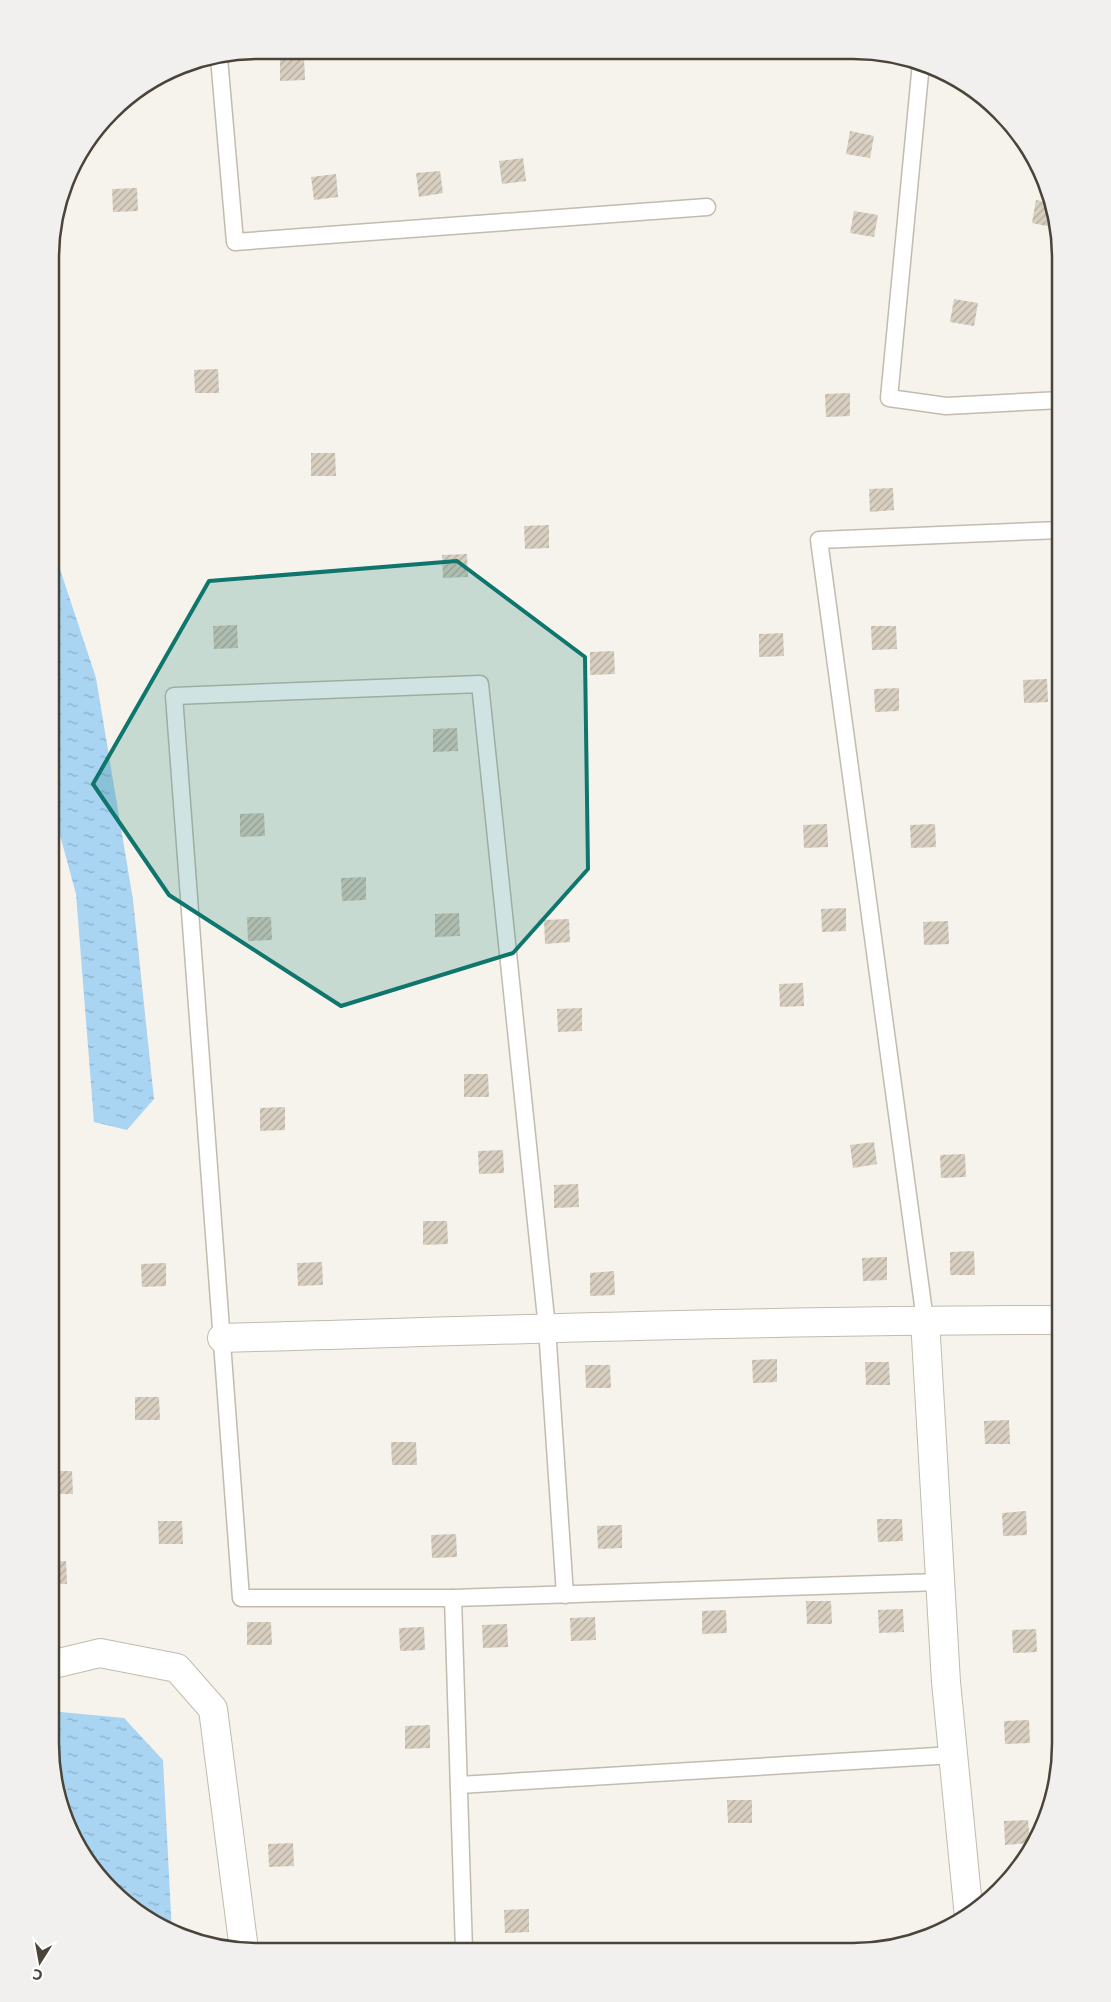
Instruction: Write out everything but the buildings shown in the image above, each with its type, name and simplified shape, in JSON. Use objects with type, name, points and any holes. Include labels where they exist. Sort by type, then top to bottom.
[{"type":"street","points":[[222,1338],[547,1328],[925,1320],[1052,1320]]},
{"type":"street","points":[[925,1320],[940,1582],[967,1908]]},
{"type":"street","points":[[59,1663],[100,1653],[177,1668],[213,1709],[243,1943]]},
{"type":"lane","points":[[219,63],[235,242],[707,207]]},
{"type":"lane","points":[[920,70],[889,398],[946,406],[1052,400]]},
{"type":"lane","points":[[925,1320],[819,540],[1052,530]]},
{"type":"lane","points":[[565,1595],[547,1328],[480,684],[174,696],[241,1598],[453,1598],[565,1595],[940,1582]]},
{"type":"lane","points":[[453,1598],[464,1943]]},
{"type":"lane","points":[[459,1785],[953,1755]]},
{"type":"highlighted area","points":[[457,561],[585,657],[588,869],[513,953],[341,1006],[169,895],[93,784],[209,581]]},
{"type":"water","points":[[59,566],[96,678],[133,900],[154,1099],[127,1130],[94,1122],[76,894],[59,831]]},
{"type":"water","points":[[59,1712],[124,1718],[163,1760],[172,1924],[147,1910],[126,1894],[108,1876],[85,1844],[69,1808],[60,1770]]}]
